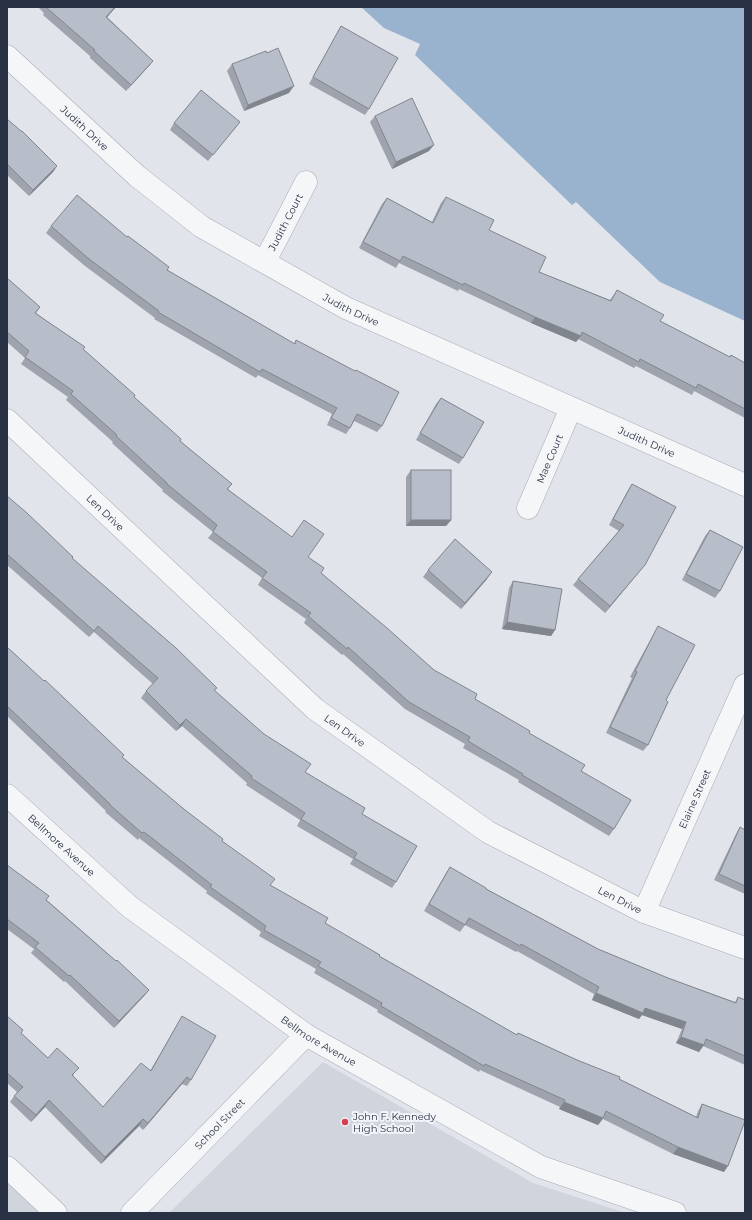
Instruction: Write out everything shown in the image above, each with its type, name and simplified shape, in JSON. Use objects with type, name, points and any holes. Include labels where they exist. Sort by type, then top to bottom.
[{"type":"street","name":"Judith Drive","points":[[7,56],[137,176],[202,226],[346,308],[745,485]]},
{"type":"street","name":"Judith Court","points":[[265,261],[306,182]]},
{"type":"street","name":"Mae Court","points":[[528,508],[571,408]]},
{"type":"street","name":"Len Drive","points":[[7,420],[315,709],[488,832],[644,912],[745,948]]},
{"type":"street","name":"Elaine Street","points":[[644,912],[745,684]]},
{"type":"street","name":"Bellmore Avenue","points":[[7,795],[130,906],[306,1035],[541,1167],[675,1213]]},
{"type":"street","name":"School Street","points":[[132,1213],[306,1035]]},
{"type":"street","points":[[7,1167],[56,1213]]},
{"type":"shaded area","name":"John F. Kennedy High School","points":[[323,1062],[533,1183],[626,1213],[169,1213]]},
{"type":"shaded area","points":[[7,1182],[42,1213],[7,1213]]},
{"type":"water","points":[[361,7],[745,7],[745,321],[660,282],[576,202],[572,205],[415,55],[420,44],[384,28]]},
{"type":"building","points":[[115,7],[106,17],[153,61],[131,85],[94,51],[95,50],[47,8]]},
{"type":"building","points":[[341,26],[398,58],[369,109],[313,77]]},
{"type":"building","points":[[278,48],[294,86],[248,105],[232,64]]},
{"type":"building","points":[[201,90],[240,122],[213,155],[174,123]]},
{"type":"building","points":[[412,98],[434,145],[396,162],[375,116]]},
{"type":"building","points":[[7,119],[22,131],[57,166],[33,190],[7,164]]},
{"type":"building","points":[[77,195],[127,237],[128,236],[169,267],[167,270],[295,344],[296,340],[399,392],[382,426],[357,414],[350,428],[331,418],[337,408],[262,369],[260,372],[158,312],[159,311],[89,259],[51,226]]},
{"type":"building","points":[[446,197],[494,220],[489,230],[546,257],[539,272],[611,301],[617,290],[664,315],[660,321],[730,357],[731,355],[745,363],[745,409],[698,384],[696,388],[640,359],[639,362],[582,332],[581,336],[535,317],[464,283],[463,285],[403,256],[400,261],[363,242],[387,198],[433,223]]},
{"type":"building","points":[[7,278],[40,307],[35,313],[85,347],[83,349],[135,395],[134,397],[181,439],[180,441],[232,484],[227,489],[292,537],[304,520],[324,534],[308,557],[324,568],[321,573],[387,628],[434,670],[477,694],[475,699],[530,731],[529,733],[585,765],[581,771],[631,800],[614,829],[522,775],[523,774],[468,741],[470,737],[409,702],[348,647],[347,649],[308,616],[311,613],[262,578],[267,572],[213,532],[217,525],[167,484],[116,436],[117,435],[71,394],[73,391],[25,357],[29,351],[7,332]]},
{"type":"building","points":[[441,398],[484,422],[463,458],[420,433]]},
{"type":"building","points":[[411,470],[451,470],[451,520],[411,520]]},
{"type":"building","points":[[632,484],[676,507],[645,565],[610,606],[578,579],[624,525],[613,519]]},
{"type":"building","points":[[7,496],[27,513],[73,557],[72,558],[176,648],[217,688],[214,690],[264,734],[311,764],[305,772],[365,808],[362,814],[417,846],[396,882],[354,858],[357,853],[301,819],[305,813],[251,778],[252,776],[186,719],[180,725],[146,691],[158,678],[98,626],[94,631],[7,554]]},
{"type":"building","points":[[710,530],[743,547],[720,591],[686,574]]},
{"type":"building","points":[[455,539],[492,572],[465,603],[428,570]]},
{"type":"building","points":[[513,581],[562,589],[555,630],[507,622]]},
{"type":"building","points":[[658,626],[695,645],[666,700],[668,702],[648,745],[610,727],[637,672],[635,671]]},
{"type":"building","points":[[7,647],[44,681],[45,680],[124,755],[122,757],[185,810],[223,839],[222,841],[275,879],[270,885],[328,918],[325,923],[380,955],[379,956],[517,1035],[518,1033],[577,1060],[620,1077],[619,1079],[698,1118],[702,1104],[745,1120],[728,1166],[678,1147],[606,1111],[603,1118],[564,1102],[565,1100],[485,1064],[484,1066],[381,1006],[382,1003],[318,966],[321,962],[264,930],[266,926],[210,887],[212,885],[144,832],[142,833],[110,805],[7,706]]},
{"type":"building","points":[[740,827],[745,830],[745,886],[719,874]]},
{"type":"building","points":[[7,865],[49,896],[46,900],[116,961],[117,960],[149,990],[119,1021],[70,975],[69,976],[35,947],[39,943],[7,919]]},
{"type":"building","points":[[450,867],[486,889],[598,949],[668,978],[736,1003],[738,997],[745,1000],[745,1056],[706,1039],[704,1045],[681,1037],[686,1022],[645,1008],[643,1013],[596,993],[599,987],[521,944],[520,946],[469,918],[465,925],[429,904]]},
{"type":"building","points":[[7,1016],[23,1030],[21,1033],[48,1058],[57,1048],[79,1068],[72,1075],[103,1107],[141,1063],[151,1071],[182,1016],[216,1036],[191,1080],[187,1077],[148,1123],[143,1119],[105,1157],[49,1100],[36,1115],[14,1096],[23,1087],[7,1073]]},
{"type":"place","name":"John F. Kennedy High School","points":[[345,1122]]}]
